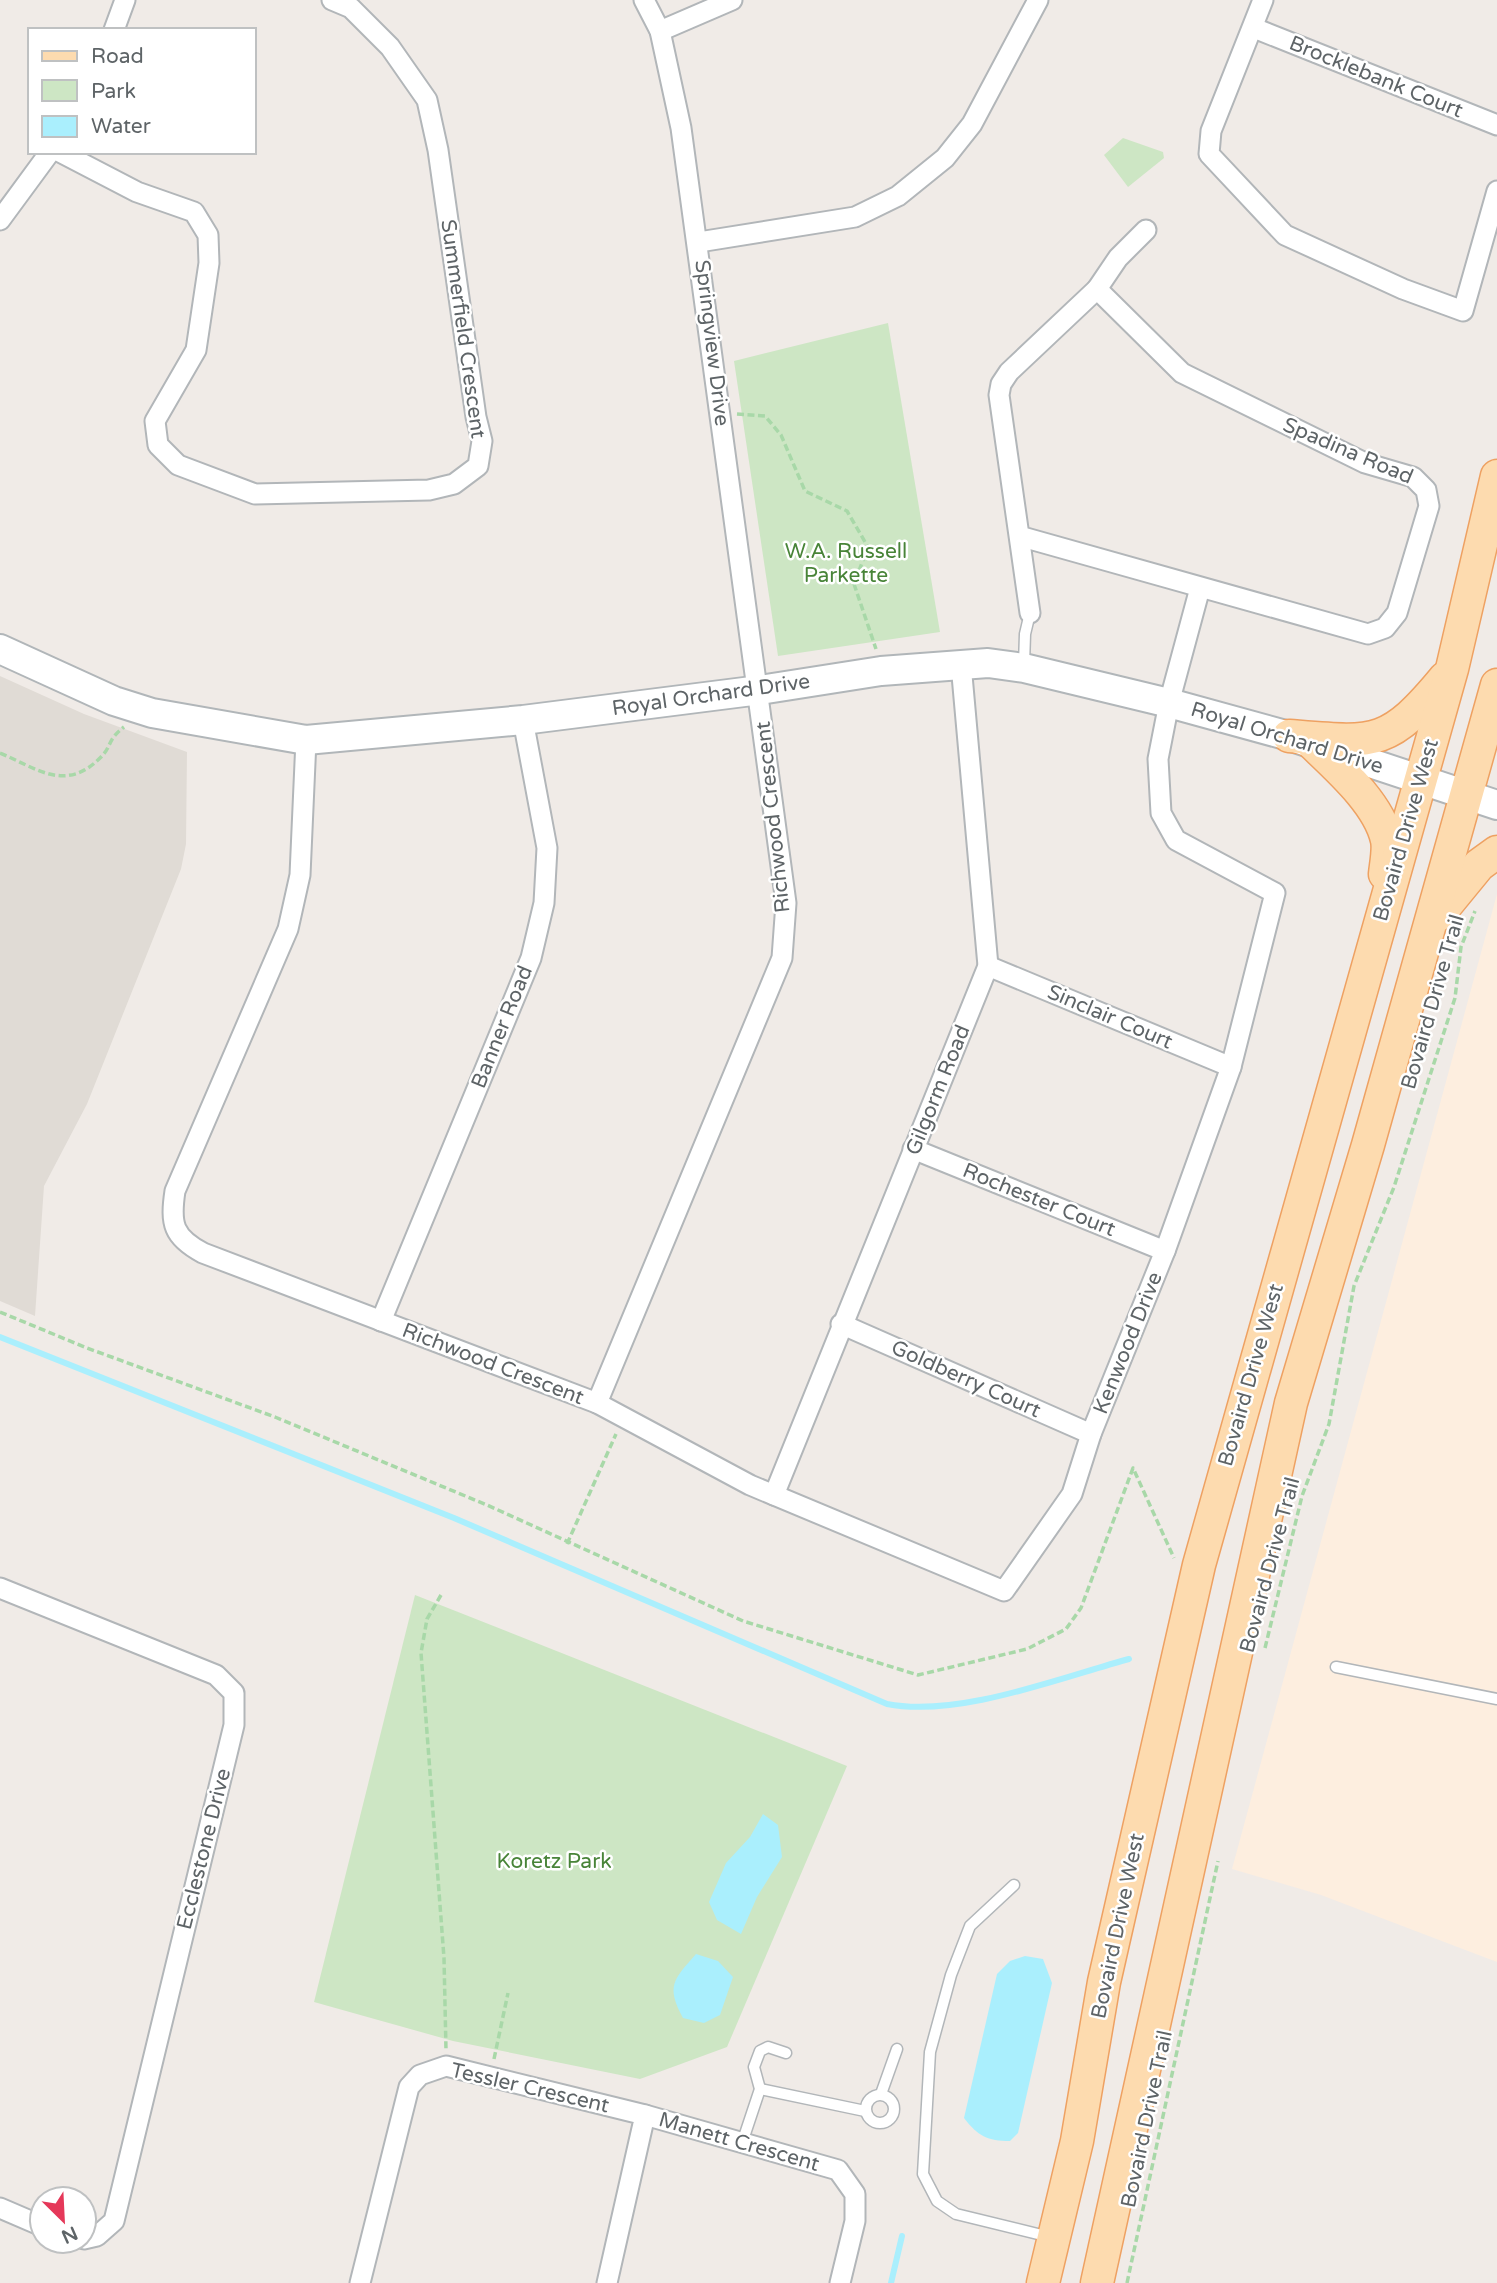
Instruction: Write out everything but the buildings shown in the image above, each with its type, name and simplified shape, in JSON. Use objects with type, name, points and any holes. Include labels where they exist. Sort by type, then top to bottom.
[{"type":"main road","name":"Bovaird Drive West","points":[[1043,2283],[1077,2141],[1104,1982],[1199,1565],[1452,669],[1497,476]]},
{"type":"main road","points":[[1301,740],[1357,742],[1379,737],[1412,717],[1452,669]]},
{"type":"main road","points":[[1097,2283],[1291,1403],[1430,924],[1483,801],[1497,685]]},
{"type":"main road","points":[[1301,740],[1356,786],[1387,840],[1384,907]]},
{"type":"main road","points":[[1430,924],[1479,865],[1497,852]]},
{"type":"street","points":[[115,28],[125,0]]},
{"type":"street","name":"Summerfield Crescent","points":[[64,154],[137,192],[194,212],[208,235],[209,263],[196,350],[155,421],[158,445],[178,465],[254,494],[429,490],[454,484],[478,466],[482,440],[476,417],[438,150],[427,100],[390,47],[351,8],[332,0]]},
{"type":"street","name":"Springview Drive","points":[[644,0],[660,31],[681,128],[760,690]]},
{"type":"street","points":[[660,31],[732,0]]},
{"type":"street","points":[[699,242],[855,217],[898,196],[945,158],[972,124],[1038,0]]},
{"type":"street","points":[[1263,0],[1211,131],[1209,154],[1285,236],[1403,289],[1464,311],[1497,191]]},
{"type":"street","name":"Brocklebank Court","points":[[1254,28],[1497,125]]},
{"type":"street","points":[[0,220],[49,154]]},
{"type":"street","points":[[1030,613],[999,395],[1000,384],[1009,372],[1097,289],[1118,258],[1146,230]]},
{"type":"street","name":"Spadina Road","points":[[1019,536],[1360,633],[1376,632],[1393,621],[1400,606],[1428,516],[1426,490],[1413,477],[1365,463],[1182,373],[1097,289]]},
{"type":"street","points":[[1170,703],[1200,587]]},
{"type":"street","name":"Royal Orchard Drive","points":[[0,649],[114,701],[152,713],[306,740],[523,720],[760,690],[881,671],[988,663],[1024,668],[1170,703],[1301,740],[1483,801]]},
{"type":"street","name":"Gilgorm Road","points":[[774,1495],[988,966],[961,664]]},
{"type":"street","name":"Richwood Crescent","points":[[306,740],[300,875],[288,929],[175,1191],[175,1229],[187,1245],[203,1253],[597,1403],[782,958],[786,904],[760,690]]},
{"type":"street","name":"Kenwood Drive","points":[[597,1403],[623,1419],[774,1495],[1004,1591],[1072,1494],[1091,1434],[1165,1251],[1231,1067],[1275,893],[1176,840],[1161,813],[1158,759],[1170,703]]},
{"type":"street","name":"Banner Road","points":[[381,1321],[531,958],[544,903],[547,848],[523,720]]},
{"type":"street","name":"Sinclair Court","points":[[988,966],[1231,1067]]},
{"type":"street","name":"Rochester Court","points":[[913,1149],[1165,1251]]},
{"type":"street","name":"Goldberry Court","points":[[841,1324],[1091,1434]]},
{"type":"street","name":"Ecclestone Drive","points":[[0,1588],[216,1675],[234,1693],[234,1725],[114,2221],[98,2235]]},
{"type":"street","name":"Tessler Crescent","points":[[360,2283],[409,2087],[420,2076],[446,2066],[645,2115]]},
{"type":"street","points":[[607,2283],[645,2115]]},
{"type":"street","name":"Manett Crescent","points":[[645,2115],[838,2171],[855,2194],[855,2221],[840,2283]]},
{"type":"street","points":[[0,2208],[28,2220]]},
{"type":"lane","points":[[1024,668],[1025,634],[1030,613]]},
{"type":"lane","points":[[1336,1667],[1497,1699]]},
{"type":"lane","points":[[1014,1885],[970,1926],[951,1975],[930,2052],[923,2174],[937,2201],[956,2214],[1053,2238]]},
{"type":"lane","points":[[742,2143],[760,2089],[754,2067],[760,2051],[768,2047],[786,2053]]},
{"type":"lane","points":[[881,2094],[897,2049]]},
{"type":"lane","points":[[760,2089],[865,2110],[875,2122],[884,2123],[891,2117],[893,2103],[881,2094],[872,2096],[865,2104],[865,2110]]},
{"type":"path","points":[[721,413],[765,416],[781,435],[805,491],[847,511],[868,547],[854,584],[881,671]]},
{"type":"path","points":[[0,752],[58,778],[76,775],[92,766],[104,754],[110,738],[125,726],[143,732],[152,713]]},
{"type":"path","name":"Bovaird Drive Trail","points":[[1262,1658],[1302,1496],[1329,1424],[1354,1286],[1394,1187],[1455,998],[1461,947],[1481,901]]},
{"type":"path","points":[[0,1312],[87,1348],[275,1417],[486,1505],[567,1544],[743,1621],[918,1675],[1027,1649],[1066,1629],[1081,1608],[1133,1468],[1175,1560],[1199,1565]]},
{"type":"path","points":[[567,1544],[623,1419]]},
{"type":"path","points":[[441,1595],[427,1619],[421,1653],[444,1958],[446,2066]]},
{"type":"path","name":"Bovaird Drive Trail","points":[[1127,2283],[1218,1859]]},
{"type":"path","points":[[490,2076],[508,1993]]},
{"type":"shaded area","points":[[0,676],[84,714],[187,752],[186,844],[181,869],[87,1104],[44,1186],[35,1316],[0,1301]]},
{"type":"shaded area","points":[[1497,894],[1497,1962],[1321,1895],[1232,1869]]},
{"type":"green space","points":[[1123,138],[1163,152],[1164,158],[1128,187],[1104,155]]},
{"type":"green space","name":"W.A. Russell Parkette","points":[[888,323],[940,632],[778,656],[734,361]]},
{"type":"green space","name":"Koretz Park","points":[[415,1595],[847,1766],[727,2047],[640,2079],[453,2041],[314,2002]]},
{"type":"water","points":[[763,1814],[778,1825],[782,1857],[757,1897],[741,1934],[717,1920],[709,1902],[726,1863],[750,1837]]},
{"type":"water","points":[[696,1954],[718,1961],[733,1977],[720,2015],[704,2023],[683,2018],[674,1991],[677,1977]]},
{"type":"water","points":[[1025,1956],[1043,1959],[1052,1983],[1018,2133],[1010,2141],[995,2140],[979,2133],[964,2118],[997,1974],[1010,1961]]},
{"type":"waterway","points":[[0,1337],[454,1518],[887,1704],[945,1706],[976,1701],[1129,1659]]},
{"type":"waterway","points":[[891,2283],[902,2236]]}]
